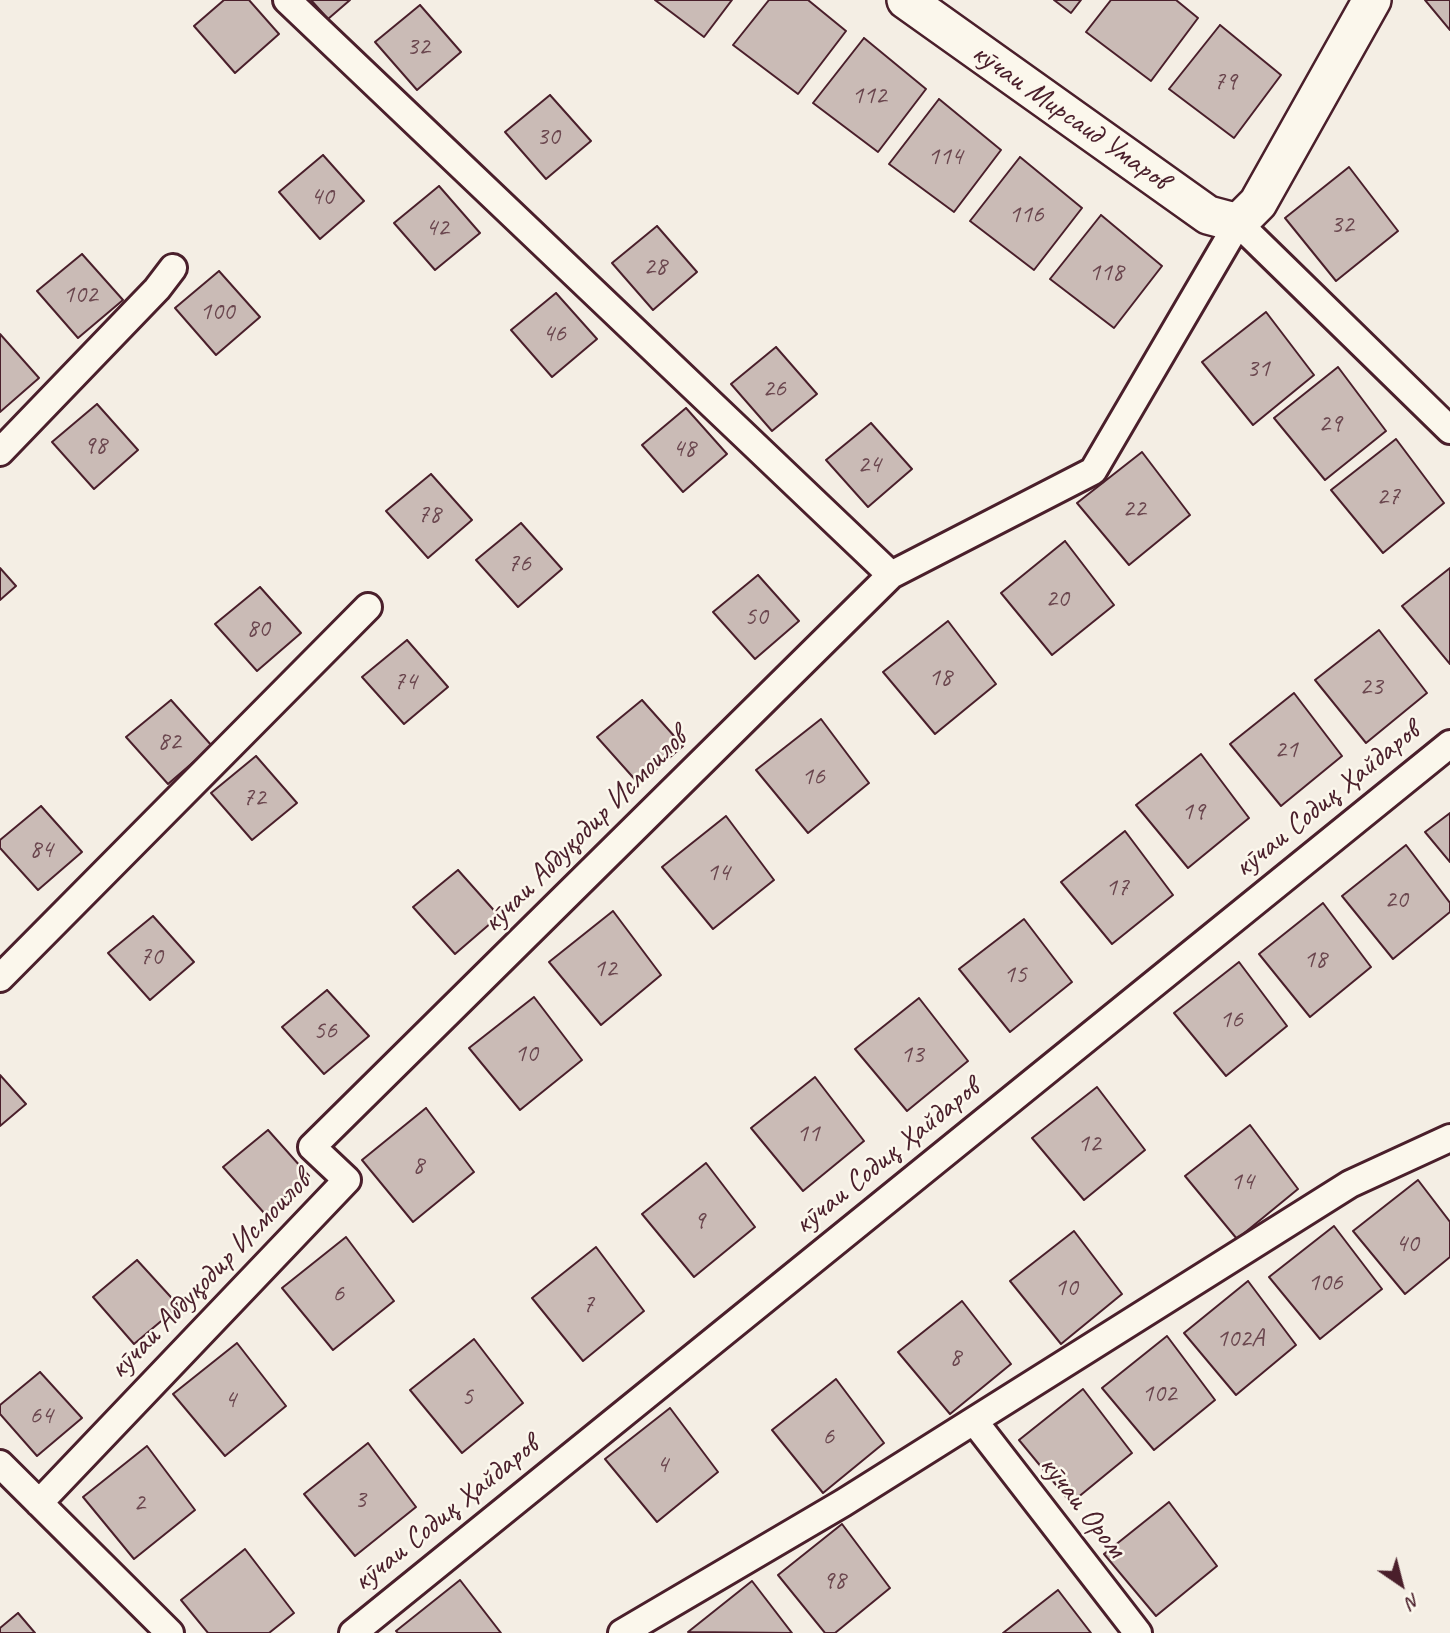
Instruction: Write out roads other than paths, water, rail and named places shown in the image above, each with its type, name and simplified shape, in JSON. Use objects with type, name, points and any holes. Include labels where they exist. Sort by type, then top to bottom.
[{"type":"street","points":[[287,0],[891,575]]},
{"type":"street","name":"кӯчаи Мирсаид Умаров","points":[[906,0],[1208,215],[1238,223]]},
{"type":"street","points":[[1372,0],[1258,203],[1238,223],[1450,430]]},
{"type":"street","name":"кӯчаи Абдуқодир Исмоилов","points":[[39,1503],[347,1180],[312,1147],[891,575],[1093,471],[1238,223]]},
{"type":"street","points":[[0,452],[157,289],[173,268]]},
{"type":"street","points":[[0,978],[368,607]]},
{"type":"street","name":"кӯчаи Содиқ Ҳайдаров","points":[[364,1629],[1450,744]]},
{"type":"street","points":[[622,1633],[843,1503],[1350,1184],[1450,1138]]},
{"type":"street","name":"кӯчаи Ором","points":[[974,1421],[1139,1633]]},
{"type":"street","points":[[0,1464],[170,1633]]}]
